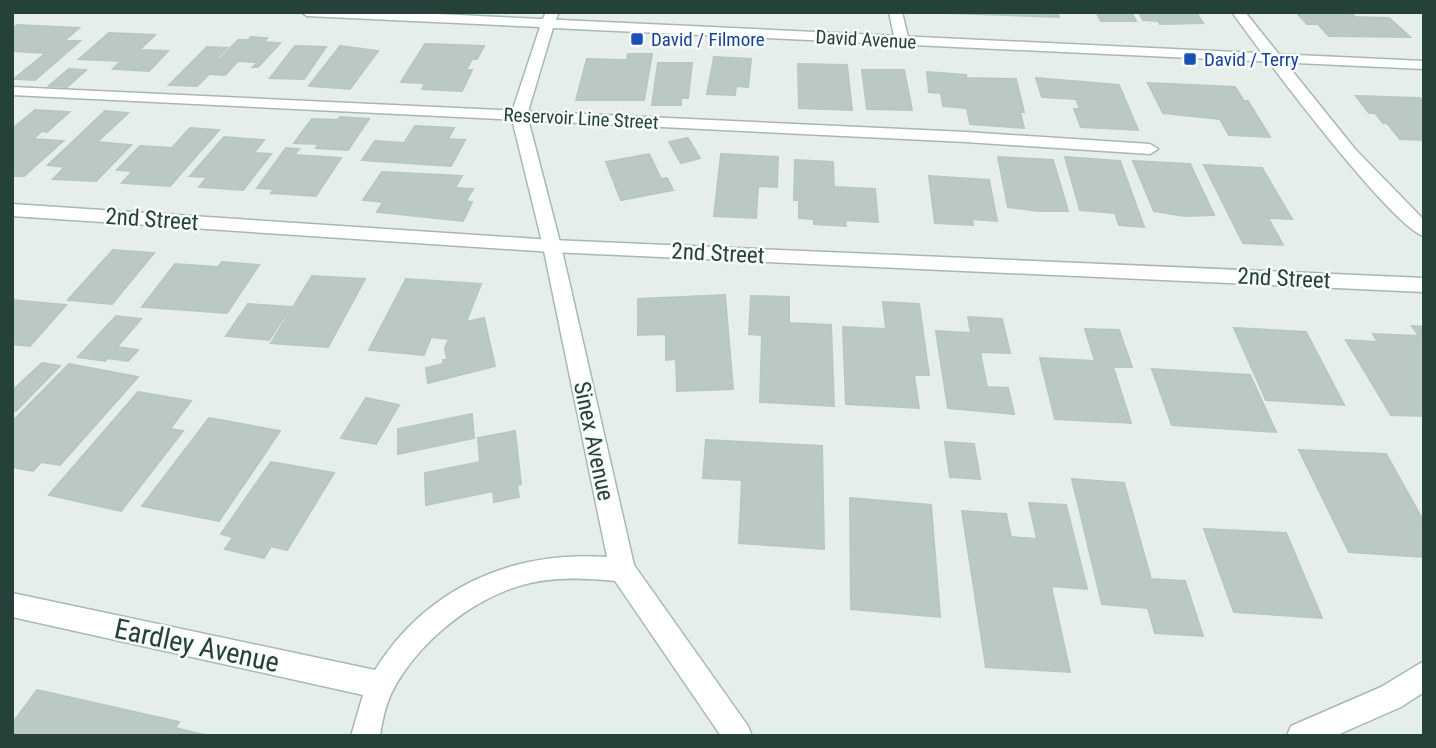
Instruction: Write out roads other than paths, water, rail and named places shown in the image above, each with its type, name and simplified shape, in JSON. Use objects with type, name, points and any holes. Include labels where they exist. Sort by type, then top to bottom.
[{"type":"street","name":"David Avenue","points":[[307,12],[551,18],[901,41],[1424,65]]},
{"type":"street","points":[[895,12],[901,41]]},
{"type":"street","points":[[1238,12],[1355,156],[1400,208],[1424,230]]},
{"type":"street","points":[[519,115],[551,18]]},
{"type":"street","name":"Reservoir Line Street","points":[[12,91],[1150,149]]},
{"type":"street","name":"Sinex Avenue","points":[[519,115],[552,246],[622,570],[738,736]]},
{"type":"street","name":"2nd Street","points":[[12,210],[552,246],[1424,285]]},
{"type":"street","points":[[365,736],[381,685],[407,646],[464,600],[494,582],[530,571],[575,566],[622,570]]},
{"type":"street","name":"Eardley Avenue","points":[[12,605],[381,685]]},
{"type":"street","points":[[1301,736],[1391,696],[1424,675]]},
{"type":"place","name":"David / Filmore","points":[[637,39]]},
{"type":"place","name":"David / Terry","points":[[1190,59]]}]
